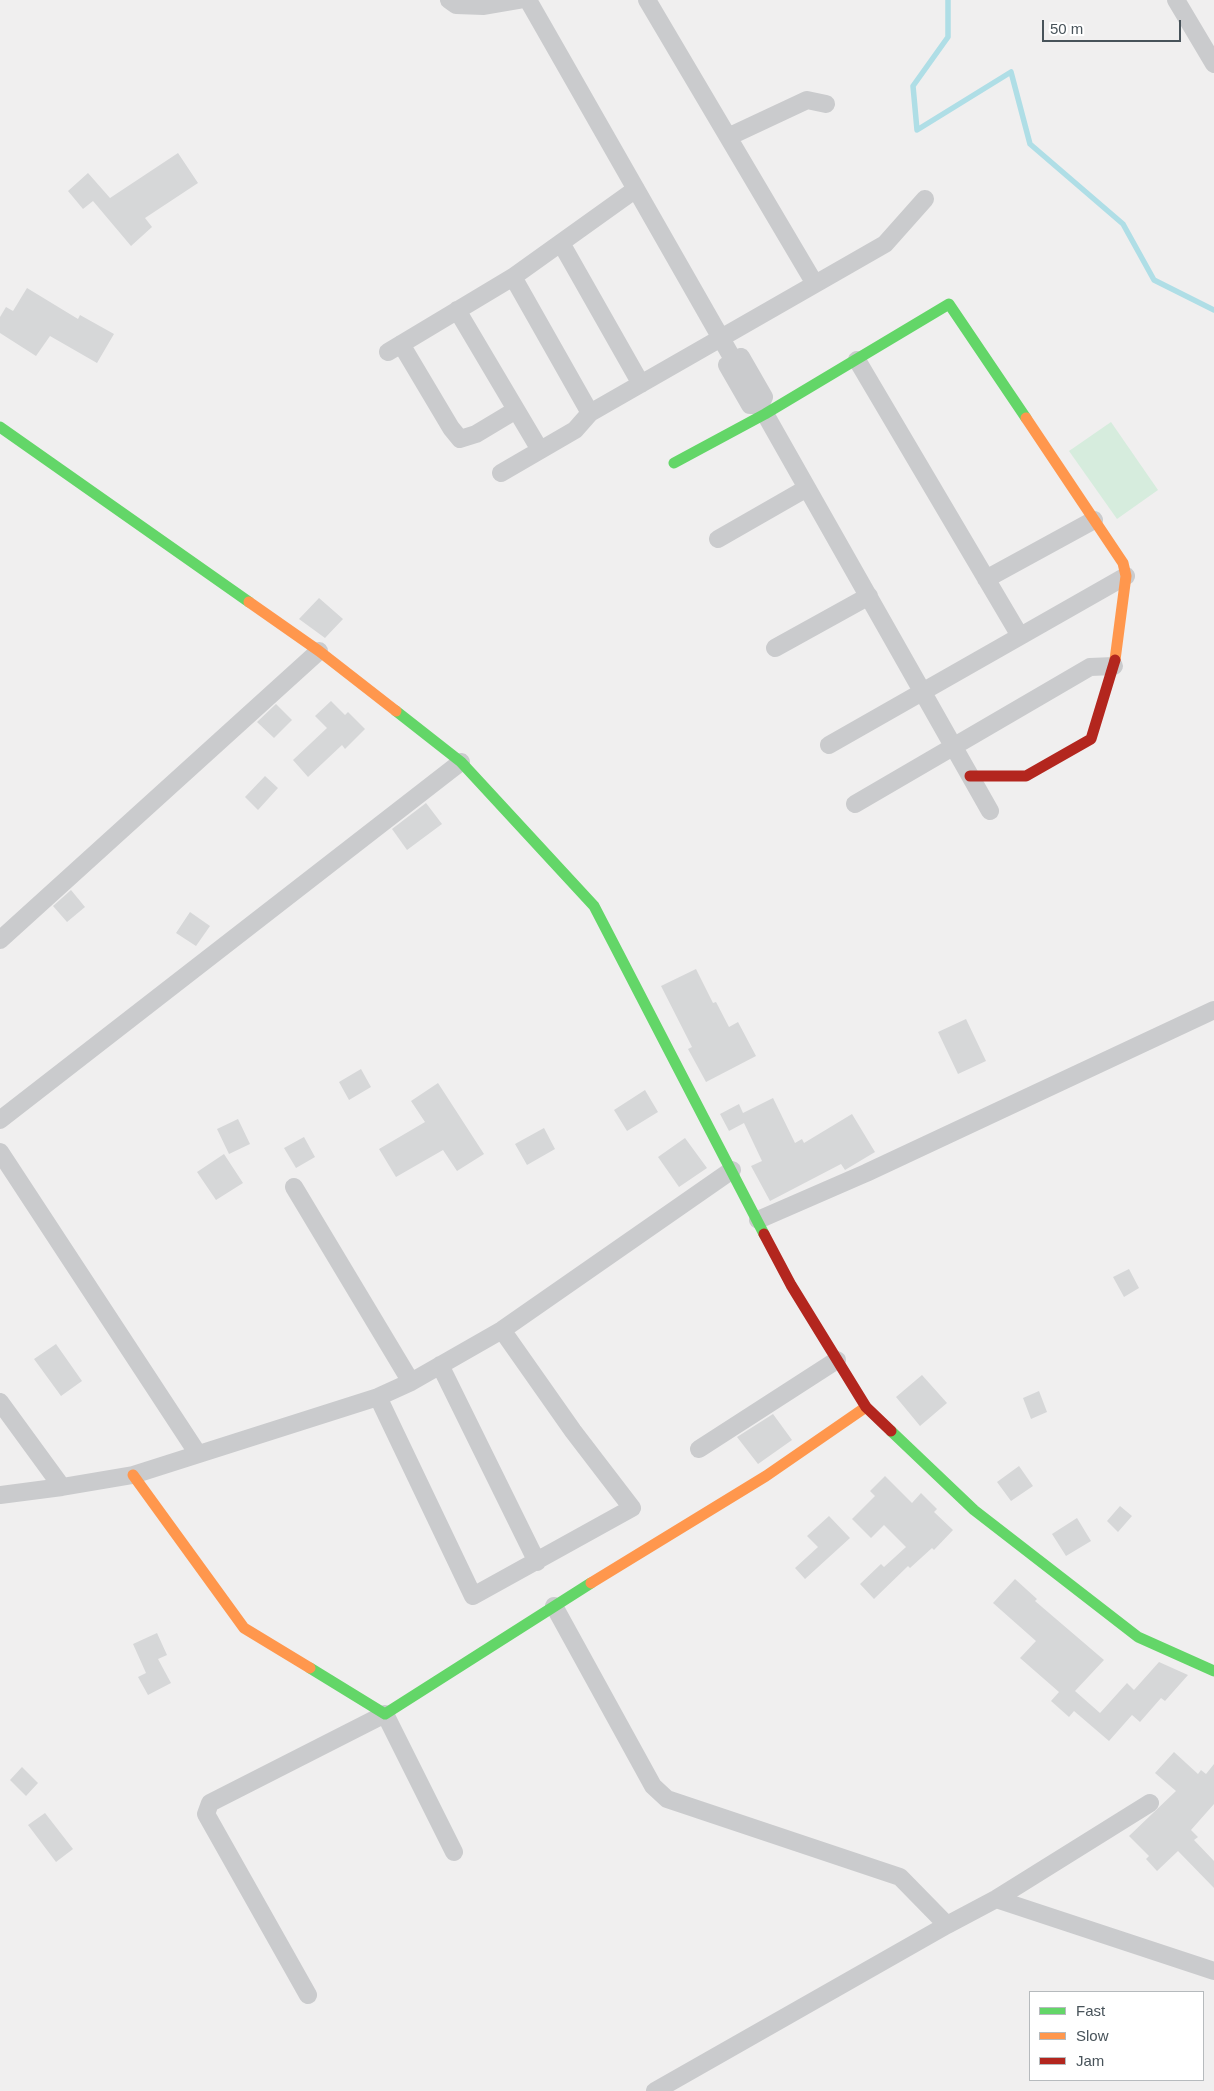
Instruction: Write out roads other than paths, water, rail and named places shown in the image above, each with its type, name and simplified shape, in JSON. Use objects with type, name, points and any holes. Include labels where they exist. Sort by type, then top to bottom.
[{"type":"street","points":[[449,0],[456,5],[484,6],[519,0]]},
{"type":"street","points":[[528,0],[722,338],[734,361],[726,365],[750,405],[762,410],[990,811]]},
{"type":"street","points":[[647,0],[815,284]]},
{"type":"street","points":[[1176,0],[1214,64]]},
{"type":"street","points":[[728,137],[807,100],[826,104]]},
{"type":"street","points":[[516,410],[476,434],[460,439],[395,348],[513,277],[636,189]]},
{"type":"street","points":[[501,472],[574,430],[590,413],[885,244],[925,199]]},
{"type":"street","points":[[561,243],[641,384]]},
{"type":"street","points":[[513,277],[590,413]]},
{"type":"street","points":[[674,463],[762,410],[857,360],[949,304],[1123,563],[1126,576],[1114,666],[1091,739],[1026,776],[970,776]]},
{"type":"street","points":[[457,310],[540,450]]},
{"type":"street","points":[[857,360],[1020,636]]},
{"type":"street","points":[[0,427],[319,652],[461,762],[594,906],[791,1284],[866,1407],[974,1510],[1138,1637],[1214,1671]]},
{"type":"street","points":[[718,539],[806,488]]},
{"type":"street","points":[[986,579],[1094,520]]},
{"type":"street","points":[[829,745],[1126,576]]},
{"type":"street","points":[[775,648],[869,596]]},
{"type":"street","points":[[0,940],[319,652]]},
{"type":"street","points":[[855,804],[1090,667],[1114,666]]},
{"type":"street","points":[[0,1120],[461,762]]},
{"type":"street","points":[[758,1220],[866,1173],[1214,1010]]},
{"type":"street","points":[[0,1152],[198,1454]]},
{"type":"street","points":[[0,1495],[133,1475],[378,1397],[411,1382],[502,1330],[732,1170]]},
{"type":"street","points":[[294,1187],[411,1382]]},
{"type":"street","points":[[378,1397],[473,1596],[537,1562],[632,1508],[572,1431],[502,1330]]},
{"type":"street","points":[[699,1449],[836,1360]]},
{"type":"street","points":[[440,1365],[537,1562]]},
{"type":"street","points":[[0,1402],[62,1487]]},
{"type":"street","points":[[308,1995],[206,1814],[210,1803],[385,1714],[554,1606],[766,1476],[866,1407]]},
{"type":"street","points":[[133,1475],[244,1628],[385,1714],[454,1852]]},
{"type":"street","points":[[554,1606],[653,1786],[667,1799],[900,1877],[947,1926]]},
{"type":"street","points":[[655,2091],[996,1900],[1150,1803]]},
{"type":"street","points":[[996,1900],[1214,1971]]},
{"type":"waterway","points":[[948,0],[948,37],[913,86],[917,130],[1011,72],[1030,144],[1123,224],[1154,280],[1214,310]]}]
